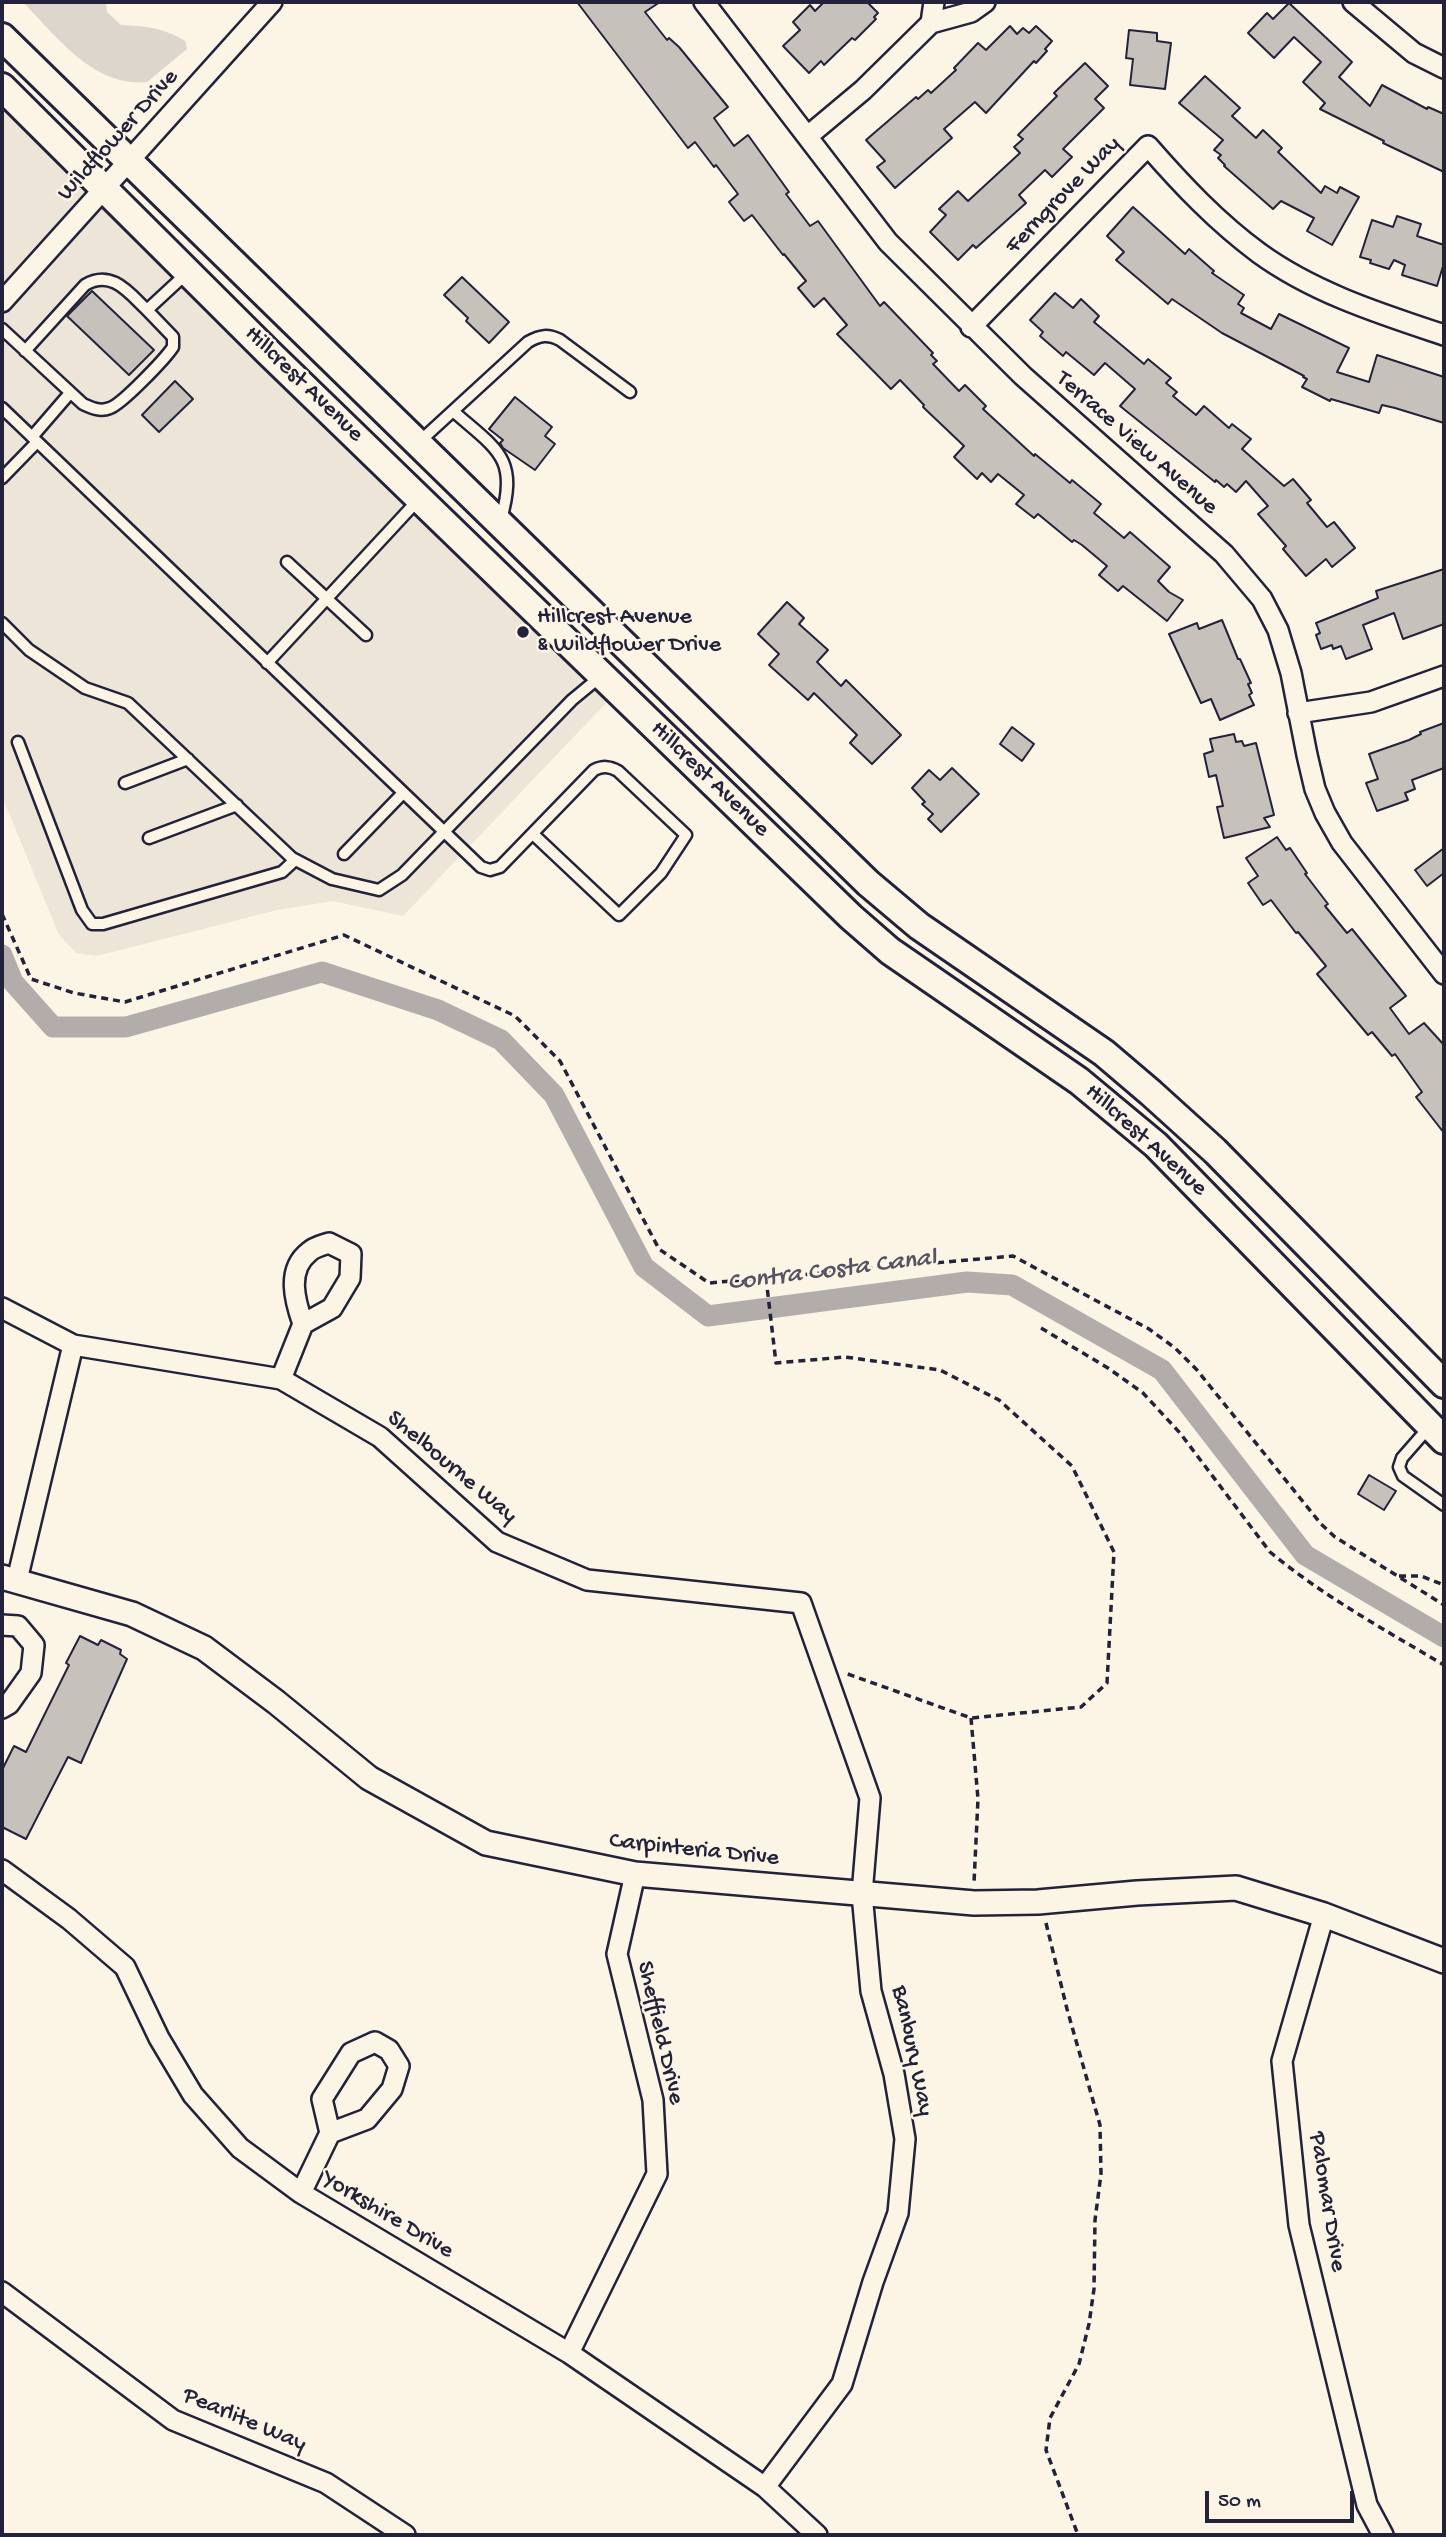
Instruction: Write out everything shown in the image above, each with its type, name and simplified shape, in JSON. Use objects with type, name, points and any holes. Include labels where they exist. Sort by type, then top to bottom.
[{"type":"main road","name":"Hillcrest Avenue","points":[[2,37],[805,822],[903,913],[1104,1053],[1151,1093],[1215,1151],[1444,1384]]},
{"type":"main road","name":"Hillcrest Avenue","points":[[2,87],[419,499],[842,908],[890,951],[1079,1081],[1156,1145],[1437,1433]]},
{"type":"main road","points":[[602,676],[621,674],[637,679],[674,711],[725,742]]},
{"type":"street","name":"Wildflower Drive","points":[[4,296],[104,190],[272,2]]},
{"type":"street","name":"Terrace View Avenue","points":[[705,2],[886,239],[971,327],[1049,400],[1224,554],[1262,599],[1278,630],[1315,789],[1330,822],[1342,843],[1444,974]]},
{"type":"street","points":[[931,23],[934,2]]},
{"type":"street","points":[[808,136],[863,90],[931,23],[971,12],[985,2]]},
{"type":"street","points":[[1353,2],[1414,53],[1444,68]]},
{"type":"street","name":"Ferngrove Way","points":[[971,327],[1148,146],[1204,206],[1261,254],[1304,280],[1355,304],[1444,335]]},
{"type":"street","points":[[1298,713],[1371,702],[1444,676]]},
{"type":"street","name":"Shelbourne Way","points":[[2,1308],[73,1345],[281,1378],[380,1437],[497,1542],[587,1580],[801,1603]]},
{"type":"street","points":[[281,1378],[303,1324]]},
{"type":"street","points":[[9,1578],[73,1345]]},
{"type":"street","name":"Carpinteria Drive","points":[[9,1578],[132,1614],[204,1648],[276,1702],[369,1778],[486,1843],[635,1874],[974,1903],[1038,1902],[1137,1892],[1236,1888],[1324,1915],[1444,1961]]},
{"type":"street","name":"Banbury Way","points":[[765,2487],[842,2384],[873,2282],[898,2213],[905,2139],[894,2074],[871,1991],[862,1894],[870,1798],[801,1603]]},
{"type":"street","points":[[2,1626],[18,1626],[34,1645],[31,1673],[9,1704],[2,1708]]},
{"type":"street","name":"Yorkshire Drive","points":[[2,1870],[69,1919],[125,1966],[159,2038],[193,2095],[240,2148],[301,2193],[569,2353],[765,2487],[817,2535]]},
{"type":"street","name":"Sheffield Drive","points":[[569,2353],[657,2174],[653,2100],[617,1954],[635,1874]]},
{"type":"street","name":"Palomar Drive","points":[[1324,1915],[1282,2061],[1299,2225],[1367,2505],[1383,2535]]},
{"type":"street","points":[[301,2193],[330,2133],[322,2099],[351,2053],[374,2042],[389,2050],[399,2066],[392,2089],[367,2119],[330,2133]]},
{"type":"street","name":"Pearlite Way","points":[[2,2292],[173,2420],[326,2483],[405,2535]]},
{"type":"lane","points":[[147,310],[188,272]]},
{"type":"lane","points":[[2,329],[25,351],[70,393],[93,409],[107,410],[113,407],[170,352],[174,343],[173,337],[147,310],[110,279],[93,280],[85,285],[25,351]]},
{"type":"lane","points":[[418,443],[528,342],[546,335],[560,340],[630,392]]},
{"type":"lane","points":[[2,478],[70,393]]},
{"type":"lane","points":[[2,408],[481,867],[490,870],[500,867],[594,770],[601,767],[611,767],[618,771],[686,835],[661,873],[619,915],[533,834]]},
{"type":"lane","points":[[453,411],[491,444],[504,461],[508,480],[506,500],[499,523]]},
{"type":"lane","points":[[267,663],[419,499]]},
{"type":"lane","points":[[287,562],[366,635]]},
{"type":"lane","points":[[2,623],[29,650],[85,688],[128,703],[295,860],[332,880],[379,890],[402,875],[572,700],[602,676]]},
{"type":"lane","points":[[18,743],[82,910],[92,924],[103,924],[282,872],[295,860]]},
{"type":"lane","points":[[125,783],[188,759]]},
{"type":"lane","points":[[344,854],[403,793]]},
{"type":"lane","points":[[149,838],[237,805]]},
{"type":"lane","points":[[1437,1433],[1402,1458],[1399,1467],[1404,1476],[1444,1504]]},
{"type":"path","points":[[2,914],[31,979],[74,993],[125,1002],[344,935],[515,1016],[561,1061],[659,1249],[709,1283],[1013,1256],[1149,1329],[1175,1348],[1196,1370],[1321,1524],[1343,1543],[1444,1605]]},
{"type":"path","points":[[766,1278],[776,1363],[845,1357],[940,1370],[999,1400],[1072,1466],[1114,1552],[1107,1683],[1081,1707],[971,1718],[824,1664]]},
{"type":"path","points":[[1041,1328],[1108,1368],[1143,1393],[1180,1433],[1270,1552],[1350,1609],[1444,1665]]},
{"type":"path","points":[[1397,1576],[1421,1576],[1444,1585]]},
{"type":"path","points":[[971,1718],[978,1799],[974,1903]]},
{"type":"path","points":[[1046,1921],[1067,2009],[1100,2125],[1101,2174],[1095,2220],[1094,2289],[1089,2324],[1079,2364],[1051,2418],[1046,2440],[1046,2450],[1078,2535]]},
{"type":"shaded area","points":[[23,2],[106,2],[107,12],[121,25],[162,30],[185,41],[187,49],[147,82],[128,82],[110,77],[78,57]]},
{"type":"shaded area","points":[[2,106],[79,186],[245,344],[607,702],[403,916],[333,901],[277,910],[97,956],[76,953],[59,935],[2,796]]},
{"type":"building","points":[[577,2],[660,2],[645,12],[667,40],[669,38],[679,47],[728,107],[714,118],[734,146],[748,135],[810,226],[818,221],[880,306],[884,302],[933,353],[931,355],[937,361],[933,364],[959,391],[965,385],[986,406],[983,409],[1034,456],[1035,454],[1070,483],[1072,480],[1101,504],[1094,513],[1124,538],[1130,532],[1170,567],[1158,581],[1169,592],[1183,600],[1167,621],[1123,586],[1118,591],[1099,575],[1107,566],[1082,545],[1074,540],[1072,542],[1038,514],[1034,518],[1016,504],[1024,495],[998,474],[991,482],[982,473],[977,479],[954,457],[964,446],[923,407],[900,380],[891,389],[837,334],[847,325],[824,298],[814,307],[798,288],[806,281],[752,215],[744,221],[729,202],[738,194],[716,165],[714,167],[695,142],[688,148]]},
{"type":"building","points":[[824,2],[867,2],[878,13],[874,17],[876,19],[855,40],[852,38],[824,65],[821,61],[809,73],[783,46],[800,30],[793,22],[810,5],[815,11]]},
{"type":"building","points":[[1289,3],[1352,62],[1339,77],[1370,106],[1382,85],[1427,109],[1428,107],[1444,114],[1444,172],[1320,109],[1325,103],[1303,82],[1321,62],[1294,37],[1274,58],[1248,33],[1267,13],[1273,19]]},
{"type":"building","points":[[1010,26],[1017,34],[1023,28],[1029,33],[1036,26],[1052,41],[1045,49],[1047,51],[1036,63],[1034,61],[986,113],[975,102],[944,129],[952,138],[895,188],[877,167],[885,161],[866,140],[916,97],[918,99],[928,90],[931,93],[956,70],[954,68],[978,43],[986,50]]},
{"type":"building","points":[[1129,30],[1157,33],[1157,41],[1171,43],[1165,89],[1130,85],[1133,59],[1126,58]]},
{"type":"building","points":[[1085,63],[1108,86],[1095,99],[1104,108],[1063,149],[1072,157],[1052,177],[1045,170],[1019,195],[1026,203],[976,248],[973,245],[958,260],[930,232],[946,215],[939,209],[958,191],[968,201],[1020,153],[1014,147],[1023,139],[1018,135],[1057,96],[1054,93]]},
{"type":"building","points":[[1205,76],[1240,108],[1232,116],[1256,138],[1263,130],[1282,148],[1278,152],[1321,193],[1325,186],[1337,193],[1340,187],[1359,197],[1332,245],[1307,231],[1314,218],[1281,201],[1273,209],[1224,166],[1218,158],[1221,155],[1214,150],[1223,140],[1179,103]]},
{"type":"building","points":[[1133,207],[1185,254],[1189,249],[1214,271],[1212,273],[1244,295],[1238,304],[1244,308],[1241,313],[1271,329],[1279,314],[1349,348],[1337,372],[1369,382],[1377,355],[1444,377],[1444,423],[1382,405],[1379,413],[1331,399],[1330,401],[1302,387],[1307,379],[1304,376],[1222,333],[1172,299],[1168,304],[1116,260],[1124,252],[1107,236]]},
{"type":"building","points":[[1397,216],[1421,224],[1417,236],[1444,245],[1444,263],[1437,286],[1402,275],[1405,265],[1394,260],[1389,269],[1360,257],[1372,220],[1393,227]]},
{"type":"building","points":[[462,277],[509,322],[489,343],[444,295]]},
{"type":"building","points":[[92,291],[154,350],[129,375],[67,316]]},
{"type":"building","points":[[1055,293],[1073,308],[1081,299],[1099,316],[1094,322],[1144,364],[1148,359],[1171,378],[1166,383],[1177,392],[1173,396],[1196,415],[1204,406],[1229,428],[1232,424],[1251,439],[1242,449],[1284,486],[1293,479],[1311,500],[1307,503],[1327,527],[1334,522],[1355,548],[1332,567],[1326,559],[1306,576],[1283,549],[1286,546],[1258,514],[1268,506],[1246,481],[1236,492],[1227,484],[1224,487],[1216,480],[1215,482],[1120,406],[1135,389],[1105,363],[1094,375],[1066,352],[1063,356],[1040,336],[1043,332],[1030,320]]},
{"type":"building","points":[[175,381],[193,399],[159,432],[142,415]]},
{"type":"building","points":[[515,397],[552,427],[545,436],[555,444],[535,470],[503,448],[500,443],[503,440],[489,429]]},
{"type":"building","points":[[1444,569],[1444,624],[1403,639],[1394,613],[1363,625],[1372,649],[1346,659],[1341,646],[1333,649],[1332,645],[1321,649],[1316,635],[1320,633],[1316,623],[1378,598],[1376,591]]},
{"type":"building","points":[[787,602],[804,618],[799,624],[828,650],[817,662],[841,686],[846,680],[901,735],[872,764],[850,743],[857,735],[814,693],[808,700],[769,665],[779,654],[758,634]]},
{"type":"building","points":[[1222,620],[1251,683],[1248,684],[1252,693],[1249,695],[1254,705],[1220,720],[1211,699],[1201,703],[1169,634],[1197,623],[1199,629]]},
{"type":"building","points":[[1444,723],[1444,768],[1412,780],[1415,789],[1405,793],[1408,800],[1377,811],[1366,783],[1378,779],[1369,754],[1409,740],[1421,734],[1420,732]]},
{"type":"building","points":[[1012,727],[1034,744],[1022,761],[1000,744]]},
{"type":"building","points":[[1234,734],[1236,742],[1242,741],[1244,746],[1256,743],[1274,815],[1264,818],[1270,827],[1224,838],[1217,807],[1223,806],[1216,775],[1209,777],[1204,754],[1213,751],[1210,739]]},
{"type":"building","points":[[952,768],[979,794],[941,832],[928,819],[933,814],[922,804],[925,802],[912,788],[929,770],[940,780]]},
{"type":"building","points":[[1277,837],[1286,850],[1290,848],[1307,873],[1305,874],[1328,904],[1325,906],[1347,933],[1352,929],[1406,996],[1390,1008],[1409,1034],[1424,1023],[1444,1045],[1444,1133],[1416,1097],[1422,1092],[1395,1054],[1392,1056],[1372,1032],[1368,1035],[1317,974],[1326,966],[1271,900],[1263,905],[1248,883],[1258,876],[1246,858]]},
{"type":"building","points":[[1444,848],[1444,873],[1427,886],[1415,870]]},
{"type":"building","points":[[1369,1475],[1396,1491],[1384,1510],[1358,1494]]},
{"type":"building","points":[[80,1636],[98,1645],[101,1640],[121,1650],[120,1654],[127,1659],[81,1763],[68,1757],[26,1839],[2,1827],[2,1770],[14,1746],[26,1752],[69,1665],[66,1663]]},
{"type":"waterway","name":"Contra Costa Canal","points":[[2,955],[13,982],[53,1027],[126,1027],[322,972],[438,1010],[501,1040],[554,1095],[644,1267],[708,1316],[967,1282],[1012,1285],[1162,1370],[1305,1555],[1444,1637]]},
{"type":"place","name":"Hillcrest Avenue & Wildflower Drive","points":[[523,632]]}]
